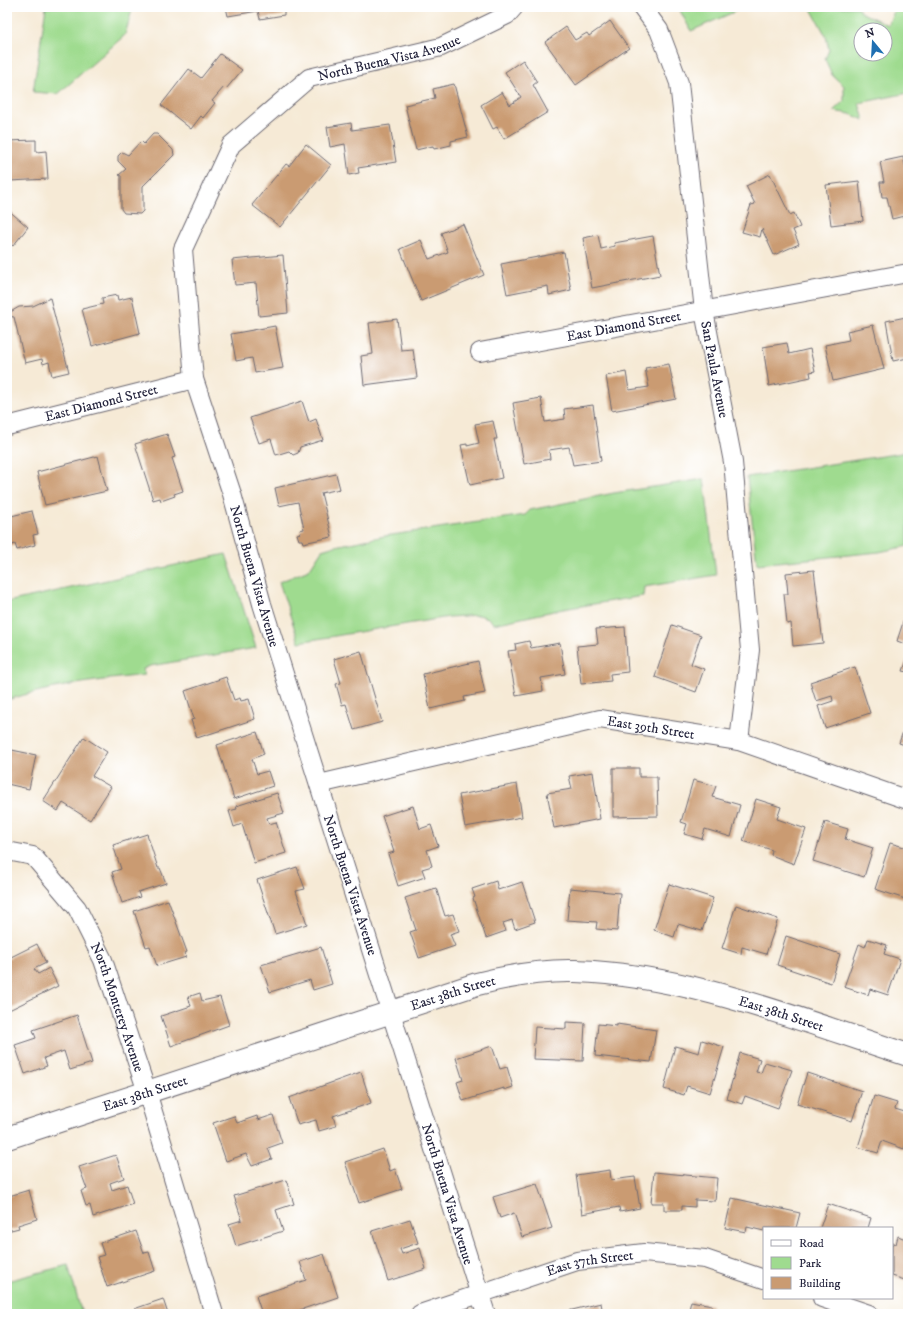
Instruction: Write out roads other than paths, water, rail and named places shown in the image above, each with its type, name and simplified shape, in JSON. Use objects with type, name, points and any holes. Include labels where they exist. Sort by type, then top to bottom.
[{"type":"street","name":"North Buena Vista Avenue","points":[[486,1314],[262,604],[232,494],[194,379],[183,249],[231,145],[309,78],[441,47],[507,15],[514,7]]},
{"type":"street","name":"San Paula Avenue","points":[[642,7],[659,30],[679,83],[704,311],[733,462],[750,650],[739,741]]},
{"type":"street","name":"East Diamond Street","points":[[480,352],[908,273]]},
{"type":"street","name":"East Diamond Street","points":[[7,426],[194,379]]},
{"type":"street","name":"East 39th Street","points":[[319,784],[600,719],[739,741],[908,800]]},
{"type":"street","name":"North Monterey Avenue","points":[[7,851],[33,856],[77,908],[103,960],[146,1092],[214,1314]]},
{"type":"street","name":"East 38th Street","points":[[7,1138],[477,984],[511,976],[574,971],[631,975],[672,982],[713,992],[908,1055]]},
{"type":"street","name":"East 37th Street","points":[[420,1314],[577,1261],[644,1253],[705,1259],[763,1279]]},
{"type":"street","points":[[825,1299],[870,1314]]}]
